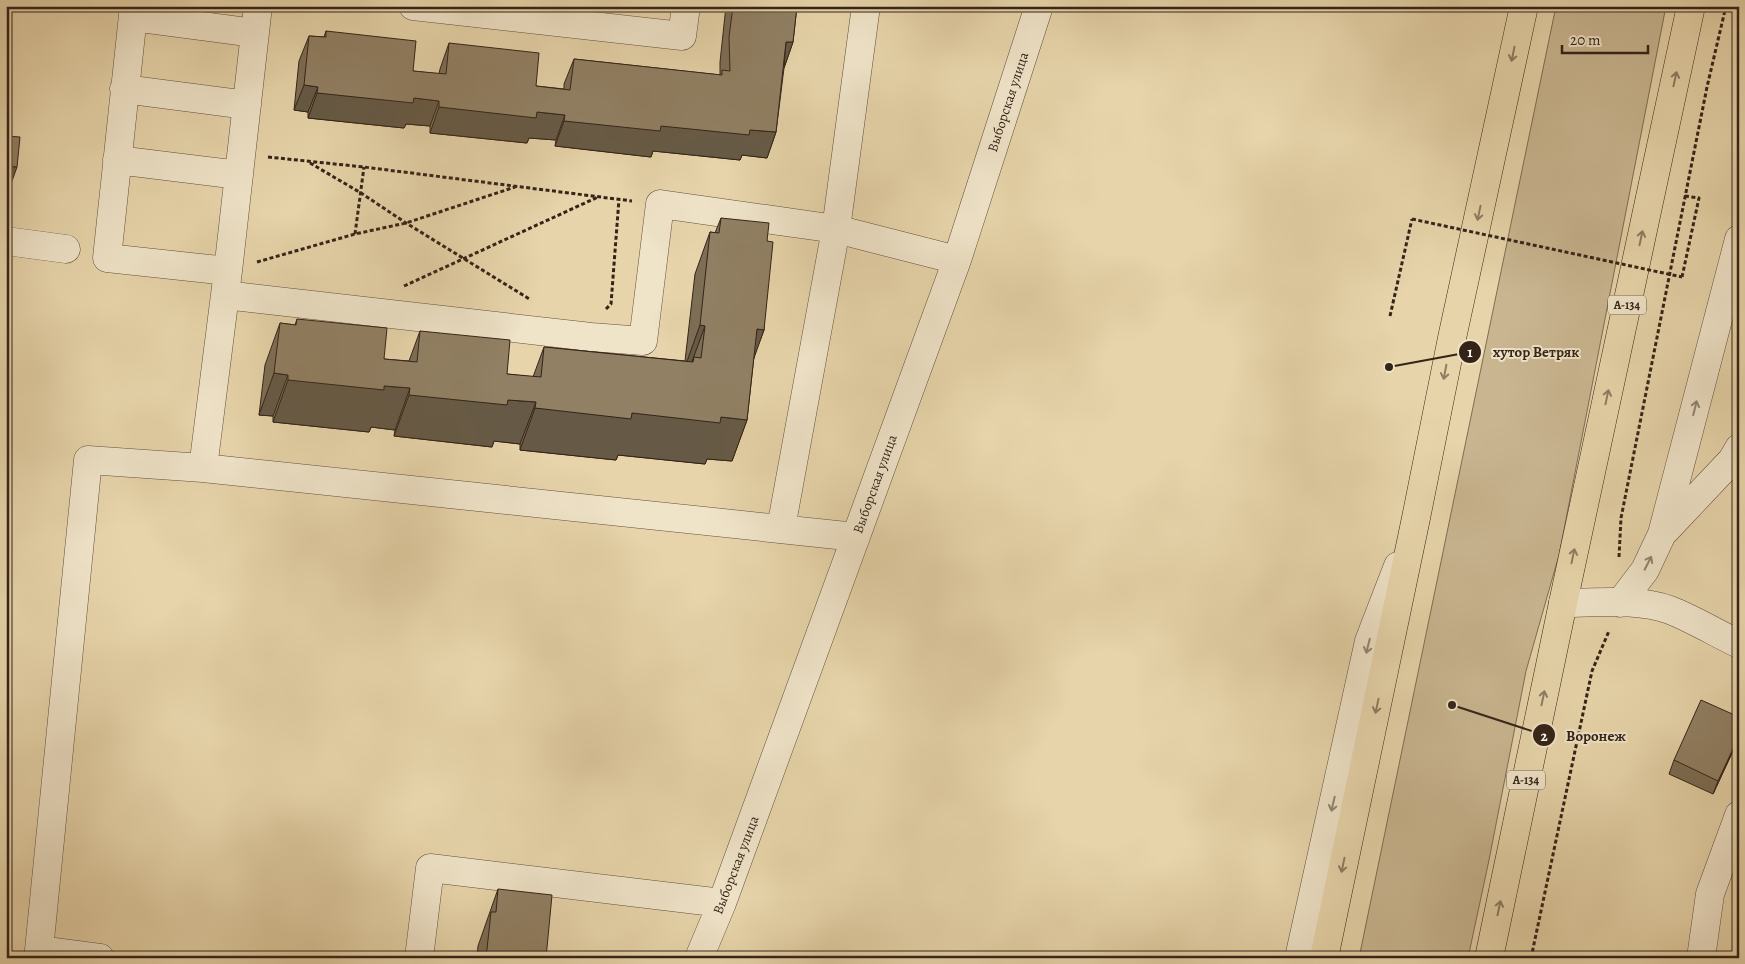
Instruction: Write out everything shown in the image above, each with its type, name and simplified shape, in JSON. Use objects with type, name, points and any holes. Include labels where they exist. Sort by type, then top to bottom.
[{"type":"highway","points":[[1324,958],[1452,338],[1524,6]]},
{"type":"highway","name":"А-134","points":[[1489,958],[1691,6]]},
{"type":"street","points":[[423,7],[682,36],[686,6]]},
{"type":"street","points":[[781,528],[836,229],[866,6]]},
{"type":"street","name":"Выборская улица","points":[[698,958],[722,903],[957,260],[1039,6]]},
{"type":"street","points":[[203,468],[227,283],[249,162],[247,105],[256,19],[133,11],[107,258],[227,283],[591,337],[643,341],[660,204],[836,229],[957,260]]},
{"type":"street","points":[[124,89],[247,105]]},
{"type":"street","points":[[117,160],[249,162]]},
{"type":"street","points":[[6,241],[66,249]]},
{"type":"street","points":[[1620,603],[1645,570],[1662,534],[1738,242]]},
{"type":"street","points":[[1662,534],[1732,460],[1739,448]]},
{"type":"street","points":[[100,958],[39,954],[88,460],[203,468],[856,537]]},
{"type":"street","points":[[1299,958],[1369,641],[1416,518]]},
{"type":"street","points":[[1563,603],[1642,604],[1668,610],[1739,644]]},
{"type":"street","points":[[1701,958],[1710,894],[1739,816]]},
{"type":"street","points":[[419,958],[430,868],[722,903]]},
{"type":"path","points":[[1619,560],[1621,518],[1707,87],[1726,6]]},
{"type":"path","points":[[307,161],[362,193],[406,223],[536,303]]},
{"type":"path","points":[[249,162],[307,161],[660,204]]},
{"type":"path","points":[[249,162],[267,167]]},
{"type":"path","points":[[355,234],[364,167]]},
{"type":"path","points":[[227,283],[258,262],[355,234],[406,223],[518,186]]},
{"type":"path","points":[[398,289],[599,196]]},
{"type":"path","points":[[1390,316],[1412,219],[1682,277],[1699,198],[1685,196]]},
{"type":"path","points":[[601,314],[611,304],[619,199]]},
{"type":"path","points":[[259,252],[258,262],[262,270]]},
{"type":"path","points":[[1530,958],[1592,671],[1620,603]]},
{"type":"shaded area","points":[[1556,6],[1666,6],[1559,555],[1526,671],[1468,958],[1359,958]]},
{"type":"building","points":[[733,6],[797,6],[793,42],[786,42],[776,132],[750,130],[749,135],[661,126],[660,131],[564,121],[565,115],[537,112],[536,118],[439,107],[439,101],[414,98],[413,103],[317,93],[318,87],[304,85],[309,36],[326,37],[326,31],[416,41],[413,71],[446,74],[449,43],[539,53],[536,86],[570,90],[574,59],[722,75],[722,70],[730,71],[729,37]]},
{"type":"building","points":[[6,136],[20,137],[17,167],[6,166]]},
{"type":"building","points":[[721,218],[769,223],[767,241],[773,242],[764,330],[757,329],[747,420],[721,417],[720,423],[632,413],[631,419],[535,408],[536,402],[508,400],[507,405],[409,395],[410,388],[384,386],[384,390],[288,380],[288,375],[274,373],[280,323],[296,325],[297,319],[387,328],[384,359],[417,362],[420,331],[510,340],[507,374],[541,377],[544,347],[693,362],[694,357],[701,358],[705,326],[700,325],[710,232],[719,233]]},
{"type":"building","points":[[1701,700],[1739,717],[1739,736],[1718,781],[1674,760]]},
{"type":"building","points":[[498,889],[552,895],[546,958],[486,958],[491,912],[496,912]]},
{"type":"place","name":"хутор Ветряк","points":[[1389,367]]},
{"type":"place","name":"Воронеж","points":[[1452,705]]}]
